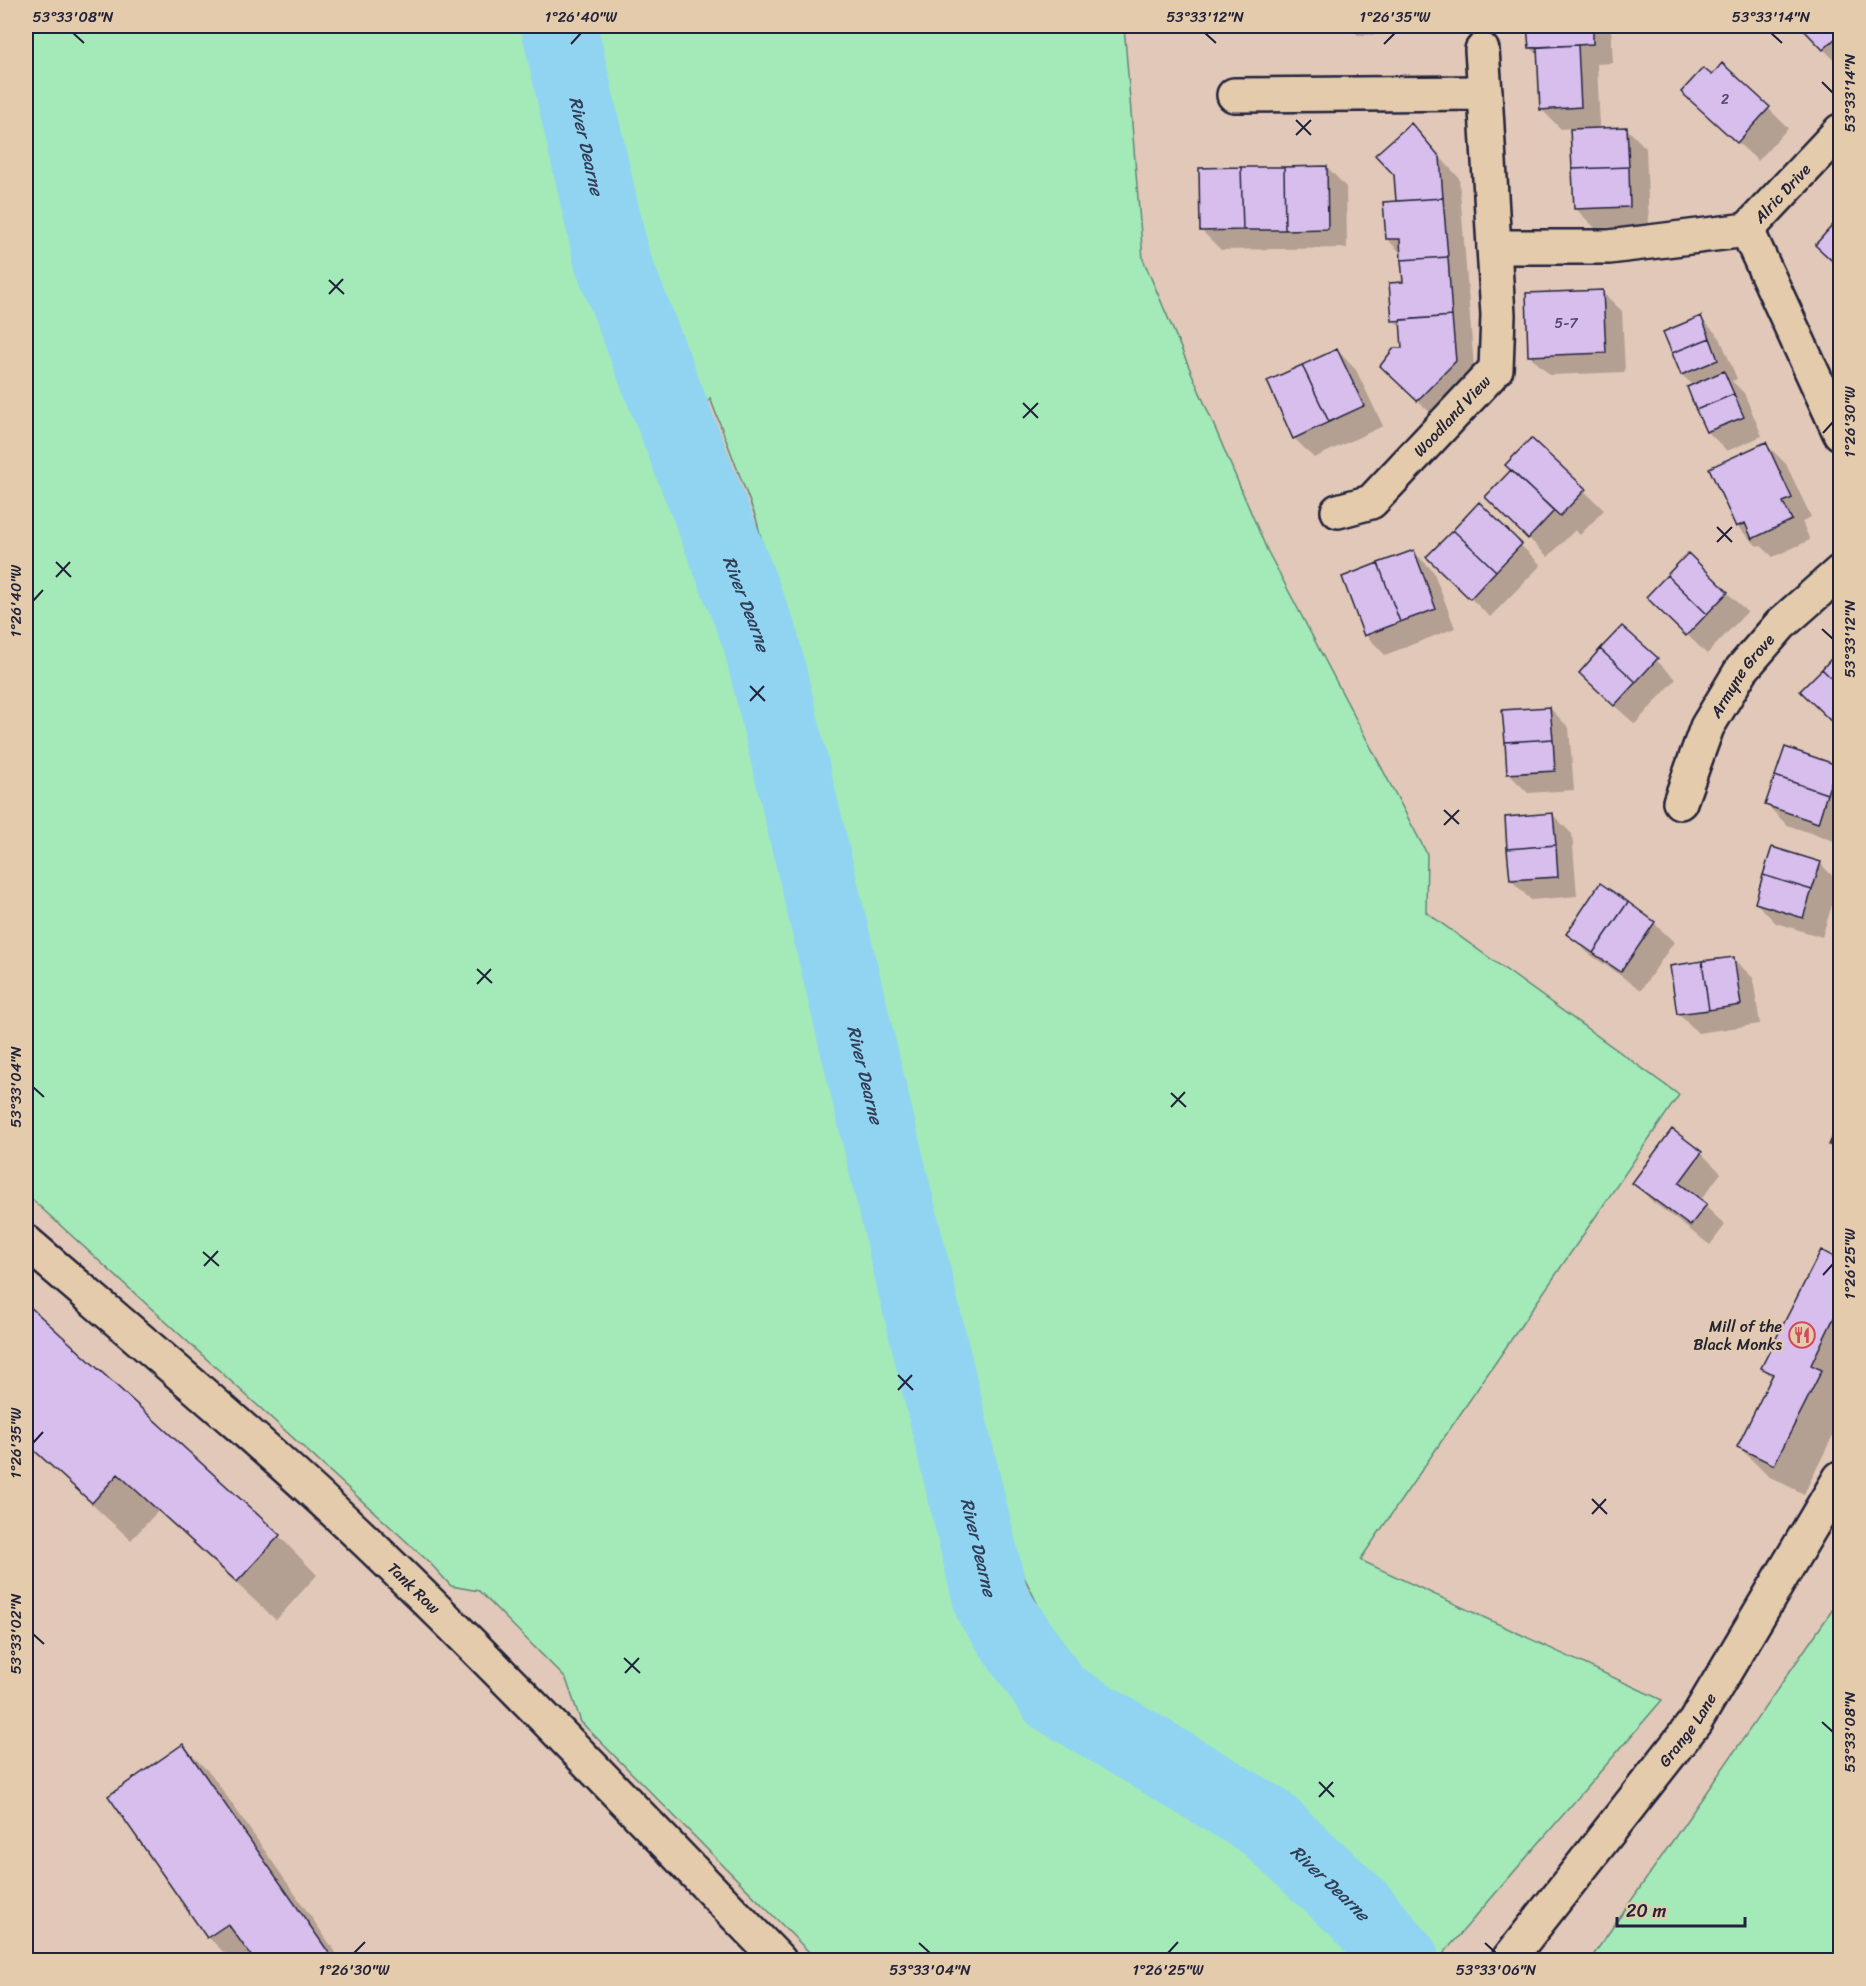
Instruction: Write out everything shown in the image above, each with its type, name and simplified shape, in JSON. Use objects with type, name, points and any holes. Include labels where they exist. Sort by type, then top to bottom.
[{"type":"main road","name":"Woodland View","points":[[1338,511],[1371,502],[1496,369],[1498,315],[1482,50]]},
{"type":"main road","points":[[1234,95],[1485,93]]},
{"type":"main road","name":"Alric Drive","points":[[1747,230],[1840,131]]},
{"type":"main road","points":[[1494,246],[1610,247],[1747,230],[1840,433]]},
{"type":"main road","name":"Armyne Grove","points":[[1680,802],[1707,727],[1742,669],[1781,624],[1840,572]]},
{"type":"main road","name":"Tank Row","points":[[26,1242],[174,1368],[366,1542],[515,1687],[779,1960]]},
{"type":"main road","name":"Grange Lane","points":[[1508,1960],[1552,1907],[1695,1722],[1840,1478]]},
{"type":"green space","points":[[26,26],[1124,26],[1143,259],[1267,550],[1427,854],[1426,912],[1679,1095],[1360,1560],[1662,1700],[1438,1960],[1297,1812],[1077,1683],[1006,1541],[927,1194],[756,518],[710,398],[672,461],[738,642],[773,772],[838,1057],[978,1613],[1046,1717],[1254,1846],[1360,1930],[1379,1960],[817,1960],[581,1722],[566,1679],[479,1591],[451,1586],[430,1563],[26,1194]]},
{"type":"green space","points":[[1840,1599],[1840,1960],[1590,1960]]},
{"type":"building","points":[[1527,26],[1593,26],[1593,44],[1529,48]]},
{"type":"building","points":[[1840,26],[1840,34],[1823,50],[1801,27]]},
{"type":"building","points":[[1578,45],[1581,107],[1540,110],[1537,47]]},
{"type":"building","points":[[1722,63],[1770,107],[1737,143],[1681,92],[1703,68],[1712,75]]},
{"type":"building","points":[[1411,123],[1440,157],[1443,198],[1396,201],[1394,175],[1375,155]]},
{"type":"building","points":[[1627,127],[1629,167],[1572,169],[1570,129]]},
{"type":"building","points":[[1327,166],[1328,229],[1285,230],[1284,167]]},
{"type":"building","points":[[1241,167],[1243,230],[1200,231],[1199,168]]},
{"type":"building","points":[[1241,167],[1284,167],[1285,230],[1243,230]]},
{"type":"building","points":[[1629,167],[1630,207],[1574,209],[1572,169]]},
{"type":"building","points":[[1443,198],[1448,257],[1401,260],[1400,239],[1386,239],[1383,202]]},
{"type":"building","points":[[1840,217],[1840,268],[1815,245]]},
{"type":"building","points":[[1448,257],[1452,316],[1392,321],[1389,283],[1403,282],[1401,260]]},
{"type":"building","points":[[1603,290],[1606,353],[1528,356],[1526,293]]},
{"type":"building","points":[[1452,316],[1456,361],[1417,401],[1380,366],[1394,348],[1402,348],[1400,320]]},
{"type":"building","points":[[1701,316],[1710,338],[1672,353],[1663,332]]},
{"type":"building","points":[[1710,338],[1718,360],[1681,375],[1672,353]]},
{"type":"building","points":[[1337,349],[1364,406],[1329,422],[1302,365]]},
{"type":"building","points":[[1302,365],[1329,422],[1293,439],[1267,381]]},
{"type":"building","points":[[1724,371],[1734,394],[1696,410],[1687,387]]},
{"type":"building","points":[[1734,394],[1744,417],[1706,432],[1696,410]]},
{"type":"building","points":[[1531,438],[1586,489],[1560,516],[1505,465]]},
{"type":"building","points":[[1766,442],[1792,498],[1783,502],[1792,520],[1752,539],[1745,523],[1736,527],[1709,468]]},
{"type":"building","points":[[1511,470],[1554,511],[1528,539],[1485,497]]},
{"type":"building","points":[[1479,502],[1522,544],[1496,571],[1453,530]]},
{"type":"building","points":[[1453,530],[1496,571],[1470,599],[1426,557]]},
{"type":"building","points":[[1414,550],[1436,609],[1400,622],[1378,563]]},
{"type":"building","points":[[1688,553],[1728,592],[1707,614],[1667,575]]},
{"type":"building","points":[[1378,563],[1400,622],[1364,636],[1342,577]]},
{"type":"building","points":[[1667,575],[1707,614],[1686,636],[1646,597]]},
{"type":"building","points":[[1622,626],[1658,658],[1636,682],[1600,649]]},
{"type":"building","points":[[1600,649],[1636,682],[1614,706],[1579,673]]},
{"type":"building","points":[[1840,649],[1840,687],[1822,669]]},
{"type":"building","points":[[1822,669],[1840,687],[1840,730],[1800,691]]},
{"type":"building","points":[[1550,707],[1553,739],[1505,742],[1502,710]]},
{"type":"building","points":[[1553,739],[1555,771],[1507,774],[1505,742]]},
{"type":"building","points":[[1785,747],[1837,765],[1827,794],[1775,776]]},
{"type":"building","points":[[1775,776],[1827,794],[1818,823],[1765,805]]},
{"type":"building","points":[[1553,813],[1556,845],[1507,849],[1505,817]]},
{"type":"building","points":[[1556,845],[1558,877],[1510,880],[1507,849]]},
{"type":"building","points":[[1772,847],[1821,862],[1812,890],[1763,875]]},
{"type":"building","points":[[1763,875],[1812,890],[1803,918],[1755,903]]},
{"type":"building","points":[[1600,883],[1628,902],[1593,953],[1566,934]]},
{"type":"building","points":[[1628,902],[1655,922],[1621,972],[1593,953]]},
{"type":"building","points":[[1734,957],[1741,1005],[1709,1010],[1702,961]]},
{"type":"building","points":[[1702,961],[1709,1010],[1677,1014],[1670,966]]},
{"type":"building","points":[[1840,1121],[1840,1150],[1829,1145]]},
{"type":"building","points":[[1672,1129],[1702,1152],[1679,1183],[1707,1204],[1690,1226],[1632,1183]]},
{"type":"building","name":"Mill of the Black Monks","points":[[1821,1250],[1840,1260],[1840,1305],[1811,1365],[1822,1370],[1774,1465],[1737,1447],[1773,1374],[1761,1368]]},
{"type":"building","points":[[26,1303],[280,1535],[237,1582],[118,1474],[92,1503],[26,1443]]},
{"type":"building","points":[[183,1744],[334,1960],[254,1960],[228,1924],[207,1938],[108,1796]]},
{"type":"waterway","name":"River Dearne","points":[[559,26],[612,260],[760,638],[992,1604],[1055,1696],[1265,1822],[1359,1910],[1401,1960]]},
{"type":"place","name":"Mill of the Black Monks","points":[[1802,1335]]}]
